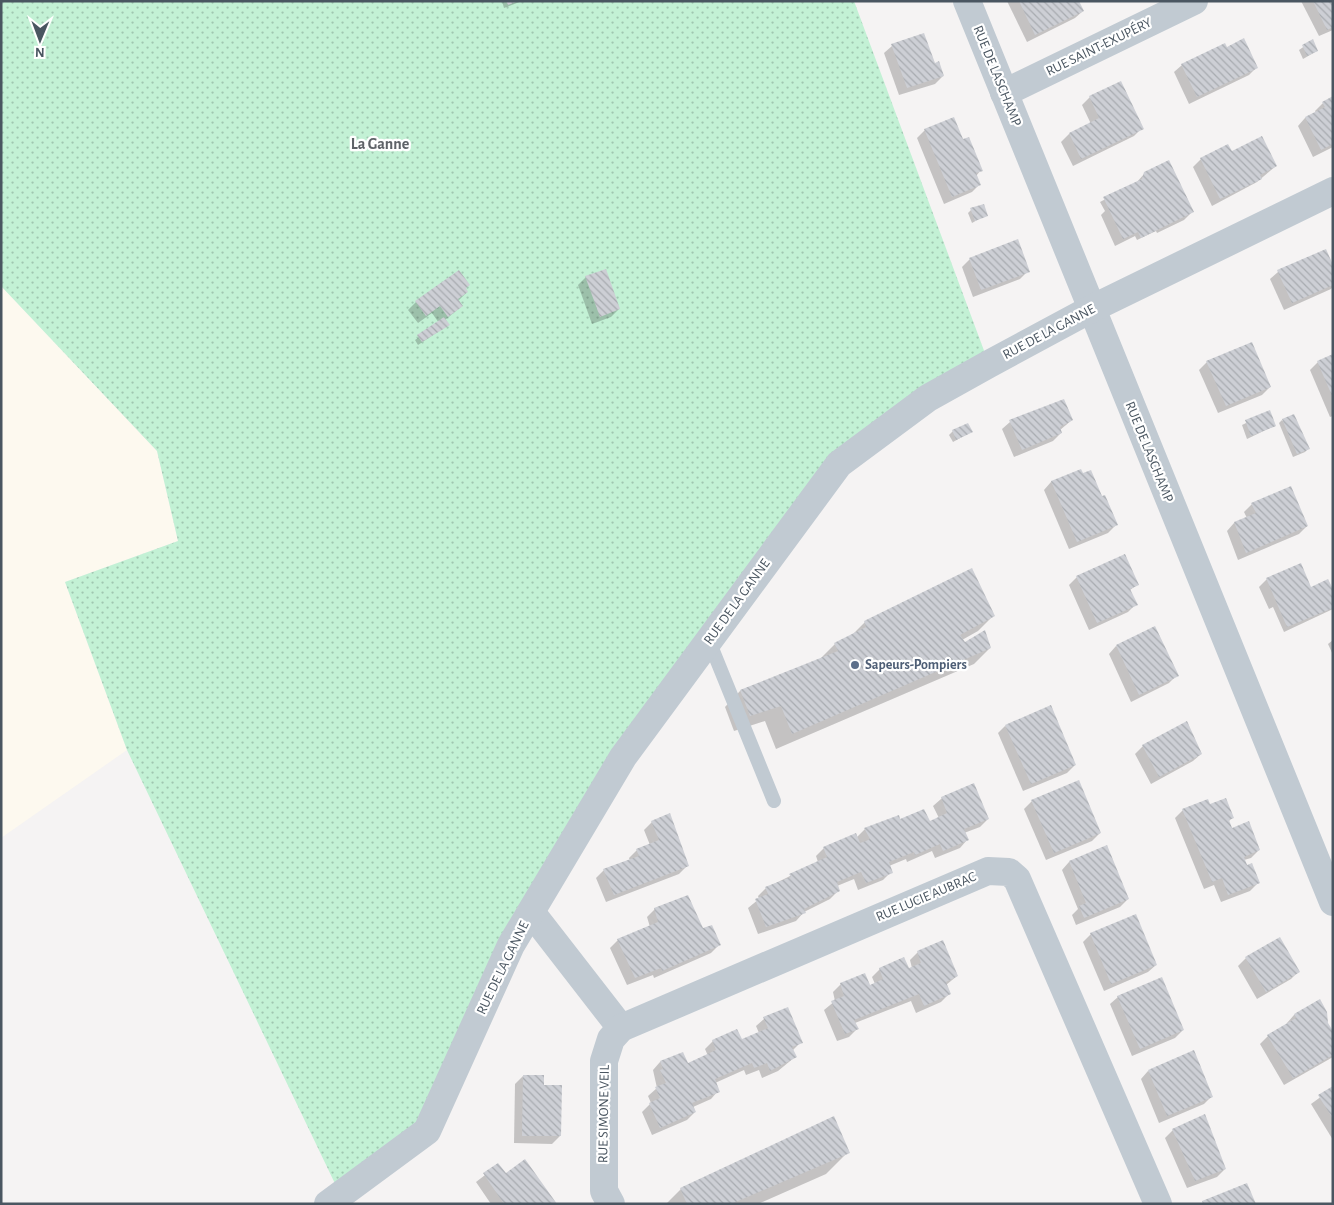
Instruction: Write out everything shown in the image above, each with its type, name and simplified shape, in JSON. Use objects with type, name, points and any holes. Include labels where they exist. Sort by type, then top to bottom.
[{"type":"street","name":"RUE DE LASCHAMP","points":[[967,1],[1333,902]]},
{"type":"street","name":"RUE SAINT-EXUPÉRY","points":[[1004,93],[1194,1]]},
{"type":"street","name":"RUE DE LA GANNE","points":[[335,1202],[427,1131],[511,945],[623,757],[839,464],[928,398],[1091,309],[1333,191]]},
{"type":"street","name":"RUE LUCIE AUBRAC","points":[[621,1028],[988,871],[1009,872],[1017,880],[1158,1204]]},
{"type":"street","points":[[531,912],[621,1028]]},
{"type":"street","name":"RUE SIMONE VEIL","points":[[611,1204],[604,1191],[604,1061],[611,1039],[621,1028]]},
{"type":"lane","points":[[709,641],[774,801]]},
{"type":"shaded area","points":[[1,286],[157,451],[178,541],[65,582],[127,750],[1,838]]},
{"type":"green space","points":[[1,1],[854,1],[989,364],[839,464],[623,757],[427,1131],[340,1194],[127,750],[65,582],[178,541],[157,451],[1,286]]},
{"type":"building","points":[[506,1],[518,1],[508,5]]},
{"type":"building","points":[[1019,1],[1079,1],[1084,11],[1035,35]]},
{"type":"building","points":[[1313,1],[1333,1],[1333,27],[1327,30]]},
{"type":"building","points":[[924,33],[935,63],[939,61],[944,76],[907,88],[891,44]]},
{"type":"building","points":[[1244,38],[1258,68],[1197,97],[1181,64],[1225,43],[1227,47]]},
{"type":"building","points":[[1313,39],[1318,51],[1307,56],[1302,45]]},
{"type":"building","points":[[1121,81],[1144,129],[1081,159],[1069,133],[1099,118],[1089,96]]},
{"type":"building","points":[[1333,96],[1333,144],[1321,150],[1305,117],[1325,107],[1322,102]]},
{"type":"building","points":[[954,117],[963,139],[969,137],[983,171],[976,173],[981,185],[952,197],[924,129]]},
{"type":"building","points":[[1262,136],[1277,166],[1260,175],[1262,179],[1220,199],[1200,158],[1228,144],[1232,151]]},
{"type":"building","points":[[1169,160],[1194,212],[1141,238],[1138,232],[1123,239],[1103,197],[1142,179],[1144,172]]},
{"type":"building","points":[[984,204],[988,216],[975,221],[970,208]]},
{"type":"building","points":[[1018,239],[1030,272],[981,290],[969,258]]},
{"type":"building","points":[[1326,249],[1333,265],[1333,285],[1292,303],[1277,270]]},
{"type":"building","points":[[606,269],[620,309],[600,317],[585,276]]},
{"type":"building","points":[[459,270],[470,285],[466,288],[468,292],[458,299],[463,306],[448,317],[440,306],[426,316],[415,301]]},
{"type":"building","points":[[444,317],[450,325],[422,342],[417,335]]},
{"type":"building","points":[[1252,342],[1271,387],[1226,406],[1206,361]]},
{"type":"building","points":[[1333,354],[1333,398],[1317,361]]},
{"type":"building","points":[[1064,399],[1073,420],[1060,427],[1062,433],[1022,450],[1009,420]]},
{"type":"building","points":[[1270,410],[1276,426],[1251,436],[1245,420]]},
{"type":"building","points":[[1294,414],[1310,449],[1297,454],[1282,419]]},
{"type":"building","points":[[968,423],[973,432],[956,440],[952,430]]},
{"type":"building","points":[[1081,469],[1083,473],[1091,470],[1102,496],[1105,495],[1118,525],[1077,542],[1051,481]]},
{"type":"building","points":[[1291,486],[1308,526],[1246,553],[1234,522],[1256,513],[1251,503]]},
{"type":"building","points":[[1125,554],[1139,585],[1130,589],[1138,605],[1097,623],[1076,576]]},
{"type":"building","points":[[1301,563],[1311,587],[1328,579],[1333,589],[1333,608],[1287,627],[1266,578]]},
{"type":"building","points":[[972,568],[995,616],[960,635],[965,642],[985,630],[991,648],[792,734],[781,706],[750,716],[740,690],[838,651],[834,643],[866,627],[864,621]]},
{"type":"building","points":[[1155,626],[1179,676],[1139,695],[1116,645]]},
{"type":"building","points":[[1051,705],[1076,765],[1031,784],[1005,725]]},
{"type":"building","points":[[1187,721],[1202,754],[1159,777],[1142,745]]},
{"type":"building","points":[[1079,780],[1101,833],[1054,853],[1031,800]]},
{"type":"building","points":[[974,783],[989,819],[964,829],[969,840],[943,851],[940,844],[915,855],[914,852],[889,862],[893,873],[866,883],[861,872],[837,882],[840,891],[804,909],[806,913],[766,927],[755,899],[768,894],[765,887],[791,877],[789,874],[827,857],[823,847],[856,833],[860,843],[870,839],[864,828],[899,815],[900,819],[924,809],[930,821],[947,813],[941,797]]},
{"type":"building","points":[[1226,798],[1234,818],[1229,820],[1232,828],[1249,821],[1260,850],[1244,857],[1247,865],[1252,863],[1260,883],[1228,895],[1222,878],[1212,882],[1182,809],[1208,799],[1210,804]]},
{"type":"building","points":[[670,813],[689,866],[614,895],[603,869],[639,856],[636,849],[659,840],[651,821]]},
{"type":"building","points":[[1107,845],[1129,899],[1084,918],[1079,906],[1086,903],[1069,861]]},
{"type":"building","points":[[688,895],[703,928],[712,925],[721,945],[662,971],[661,968],[635,978],[617,939],[658,922],[654,908]]},
{"type":"building","points":[[1136,914],[1157,965],[1111,984],[1090,933]]},
{"type":"building","points":[[1280,937],[1300,972],[1266,992],[1245,957]]},
{"type":"building","points":[[943,940],[958,976],[946,982],[951,994],[924,1006],[919,994],[854,1020],[859,1029],[845,1034],[831,1001],[844,996],[840,983],[865,973],[870,985],[883,979],[879,968],[904,957],[909,968],[921,963],[917,951]]},
{"type":"building","points":[[1162,977],[1184,1030],[1140,1049],[1117,996]]},
{"type":"building","points":[[1320,999],[1327,1012],[1328,1023],[1333,1031],[1333,1055],[1293,1078],[1267,1035],[1296,1018],[1294,1014]]},
{"type":"building","points":[[788,1007],[803,1043],[792,1047],[797,1057],[770,1071],[767,1063],[754,1068],[752,1063],[715,1079],[720,1092],[692,1103],[696,1112],[660,1128],[649,1103],[660,1098],[655,1087],[666,1083],[660,1070],[663,1069],[660,1061],[683,1052],[688,1063],[716,1050],[712,1040],[737,1029],[742,1039],[768,1028],[763,1017]]},
{"type":"building","points":[[1194,1050],[1213,1097],[1167,1116],[1148,1070]]},
{"type":"building","points":[[523,1075],[544,1075],[544,1085],[562,1085],[561,1136],[522,1136]]},
{"type":"building","points":[[1333,1086],[1333,1119],[1318,1095]]},
{"type":"building","points":[[1205,1114],[1226,1169],[1195,1181],[1172,1129]]},
{"type":"building","points":[[834,1116],[850,1153],[731,1204],[687,1204],[680,1188]]},
{"type":"building","points":[[525,1159],[557,1204],[504,1204],[483,1173],[498,1163],[506,1173]]},
{"type":"building","points":[[1247,1183],[1256,1204],[1203,1204],[1202,1201]]},
{"type":"place","name":"Sapeurs-Pompiers","points":[[855,665]]},
{"type":"district","name":"La Ganne","points":[[380,144]]}]
